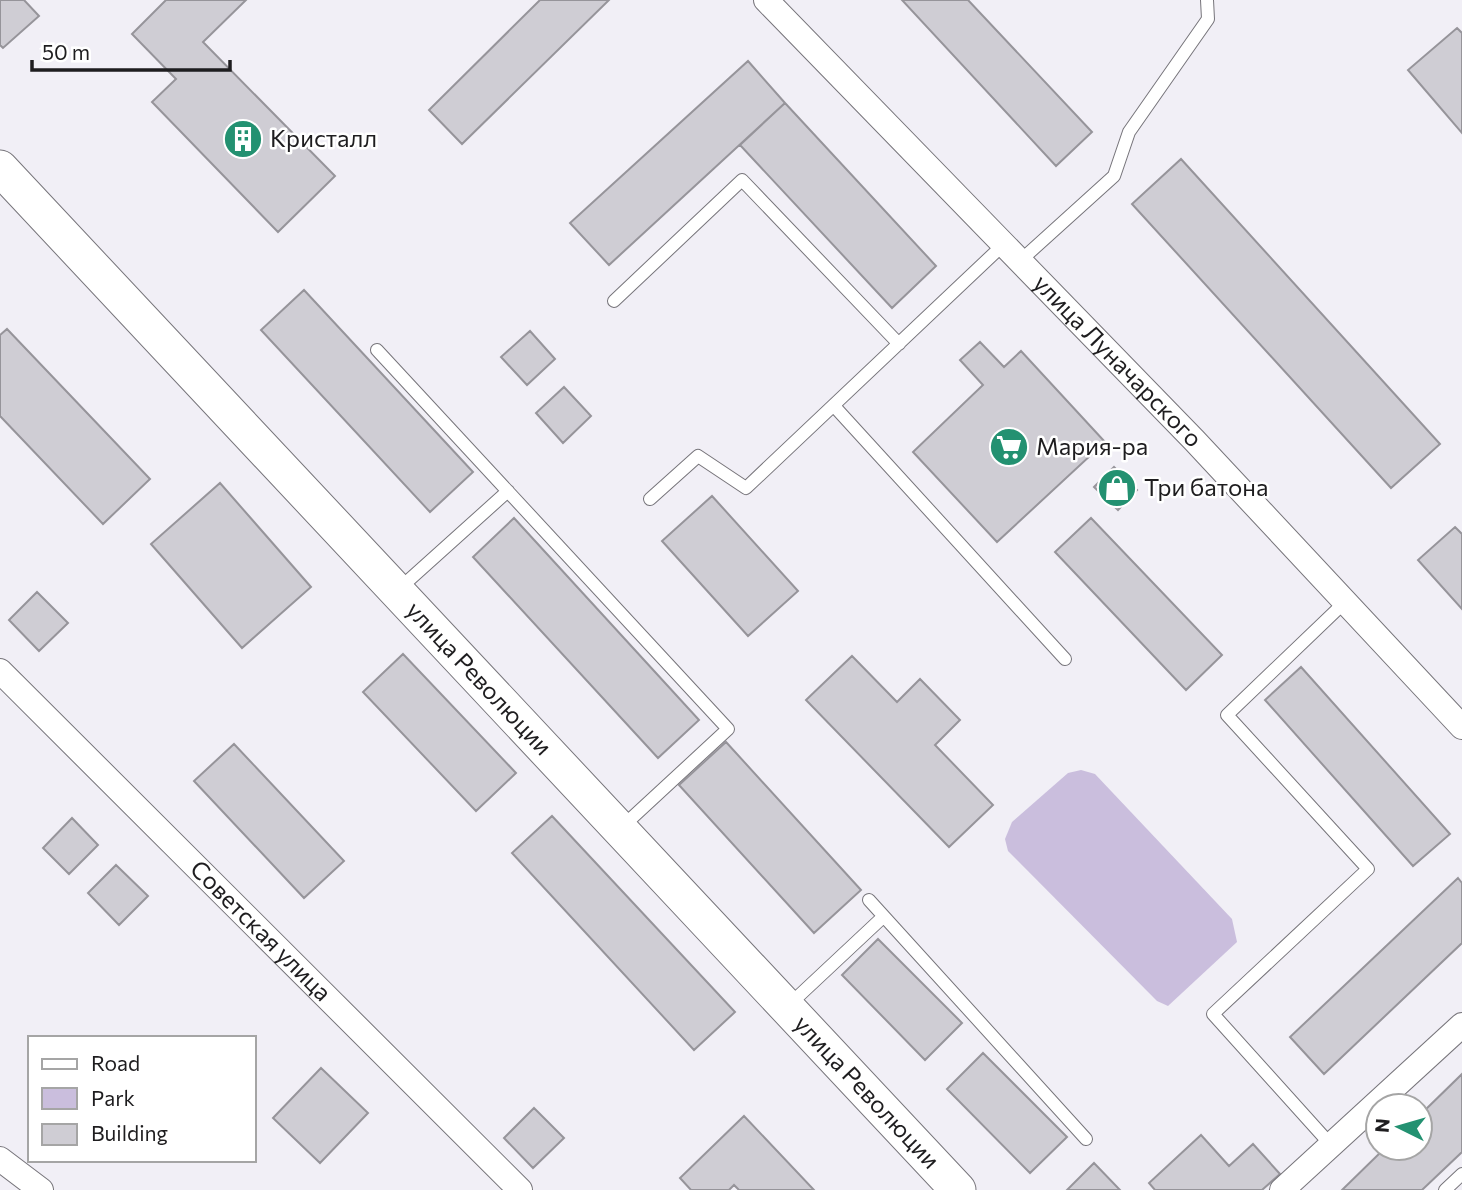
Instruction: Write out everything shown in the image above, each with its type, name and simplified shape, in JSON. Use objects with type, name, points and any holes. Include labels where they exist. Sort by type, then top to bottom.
[{"type":"street","name":"улица Луначарского","points":[[766,0],[1194,440],[1462,727]]},
{"type":"street","name":"улица Революции","points":[[0,168],[958,1190]]},
{"type":"street","name":"Советская улица","points":[[0,671],[520,1190]]},
{"type":"street","points":[[1282,1190],[1462,1025]]},
{"type":"street","points":[[0,1159],[41,1190]]},
{"type":"lane","points":[[650,499],[698,456],[747,488],[899,344],[1012,253],[1114,176],[1129,132],[1208,19],[1207,0]]},
{"type":"lane","points":[[614,301],[742,180],[899,344]]},
{"type":"lane","points":[[377,350],[728,729],[620,829]]},
{"type":"lane","points":[[834,405],[1065,659]]},
{"type":"lane","points":[[397,591],[508,491]]},
{"type":"lane","points":[[1331,1145],[1213,1014],[1368,869],[1227,715],[1345,602]]},
{"type":"lane","points":[[869,900],[1086,1139]]},
{"type":"lane","points":[[787,1007],[883,917]]},
{"type":"lane","points":[[1445,1190],[1462,1174]]},
{"type":"green space","points":[[1081,770],[1095,774],[1232,919],[1237,942],[1168,1006],[1157,1001],[1008,851],[1005,839],[1012,822],[1068,773]]},
{"type":"building","points":[[0,0],[24,0],[39,16],[3,48],[0,45]]},
{"type":"building","name":"Кристалл","points":[[166,0],[246,0],[203,42],[335,176],[278,232],[152,102],[176,79],[132,34]]},
{"type":"building","points":[[540,0],[609,0],[462,144],[429,110]]},
{"type":"building","points":[[902,0],[968,0],[1092,132],[1056,166]]},
{"type":"building","points":[[1457,28],[1462,33],[1462,133],[1408,70]]},
{"type":"building","points":[[748,61],[785,103],[609,265],[570,223]]},
{"type":"building","points":[[785,103],[936,266],[892,308],[740,145]]},
{"type":"building","points":[[1181,159],[1440,444],[1391,488],[1132,204]]},
{"type":"building","points":[[304,290],[473,472],[430,512],[261,330]]},
{"type":"building","points":[[7,329],[150,479],[103,524],[0,416],[0,335]]},
{"type":"building","points":[[530,331],[555,359],[527,385],[501,357]]},
{"type":"building","name":"Мария-ра","points":[[980,342],[1004,367],[1021,351],[1105,442],[997,542],[913,452],[983,385],[960,360]]},
{"type":"building","points":[[564,387],[591,416],[563,443],[536,413]]},
{"type":"building","points":[[1114,467],[1137,490],[1118,510],[1094,487]]},
{"type":"building","points":[[220,483],[311,587],[242,648],[151,544]]},
{"type":"building","points":[[712,496],[798,591],[748,636],[662,541]]},
{"type":"building","points":[[514,518],[699,720],[658,758],[473,557]]},
{"type":"building","points":[[1091,518],[1222,655],[1186,690],[1055,552]]},
{"type":"building","points":[[1455,527],[1462,534],[1462,609],[1418,560]]},
{"type":"building","points":[[37,592],[68,623],[39,651],[9,620]]},
{"type":"building","points":[[403,654],[516,773],[476,811],[363,692]]},
{"type":"building","points":[[852,656],[897,702],[920,679],[960,720],[935,745],[993,805],[949,847],[806,700]]},
{"type":"building","points":[[1301,667],[1450,834],[1413,866],[1265,700]]},
{"type":"building","points":[[726,742],[861,890],[814,933],[679,785]]},
{"type":"building","points":[[234,744],[344,861],[304,898],[194,781]]},
{"type":"building","points":[[552,816],[735,1012],[694,1050],[512,853]]},
{"type":"building","points":[[72,818],[98,845],[69,874],[43,848]]},
{"type":"building","points":[[116,865],[148,896],[119,925],[88,893]]},
{"type":"building","points":[[1458,878],[1462,883],[1462,943],[1324,1074],[1290,1037]]},
{"type":"building","points":[[878,939],[962,1023],[925,1060],[842,975]]},
{"type":"building","points":[[983,1053],[1067,1137],[1030,1173],[947,1089]]},
{"type":"building","points":[[321,1068],[368,1113],[320,1163],[273,1118]]},
{"type":"building","points":[[1462,1074],[1462,1152],[1422,1190],[1342,1190],[1371,1162],[1434,1162],[1434,1101]]},
{"type":"building","points":[[534,1108],[564,1138],[533,1168],[504,1138]]},
{"type":"building","points":[[744,1116],[814,1190],[739,1190],[734,1185],[729,1190],[691,1190],[680,1178]]},
{"type":"building","points":[[1201,1135],[1229,1166],[1253,1144],[1280,1174],[1262,1190],[1155,1190],[1149,1183]]},
{"type":"building","points":[[1094,1163],[1120,1190],[1067,1190]]},
{"type":"place","name":"Кристалл","points":[[243,139]]},
{"type":"place","name":"Мария-ра","points":[[1009,447]]},
{"type":"place","name":"Три батона","points":[[1117,488]]}]
